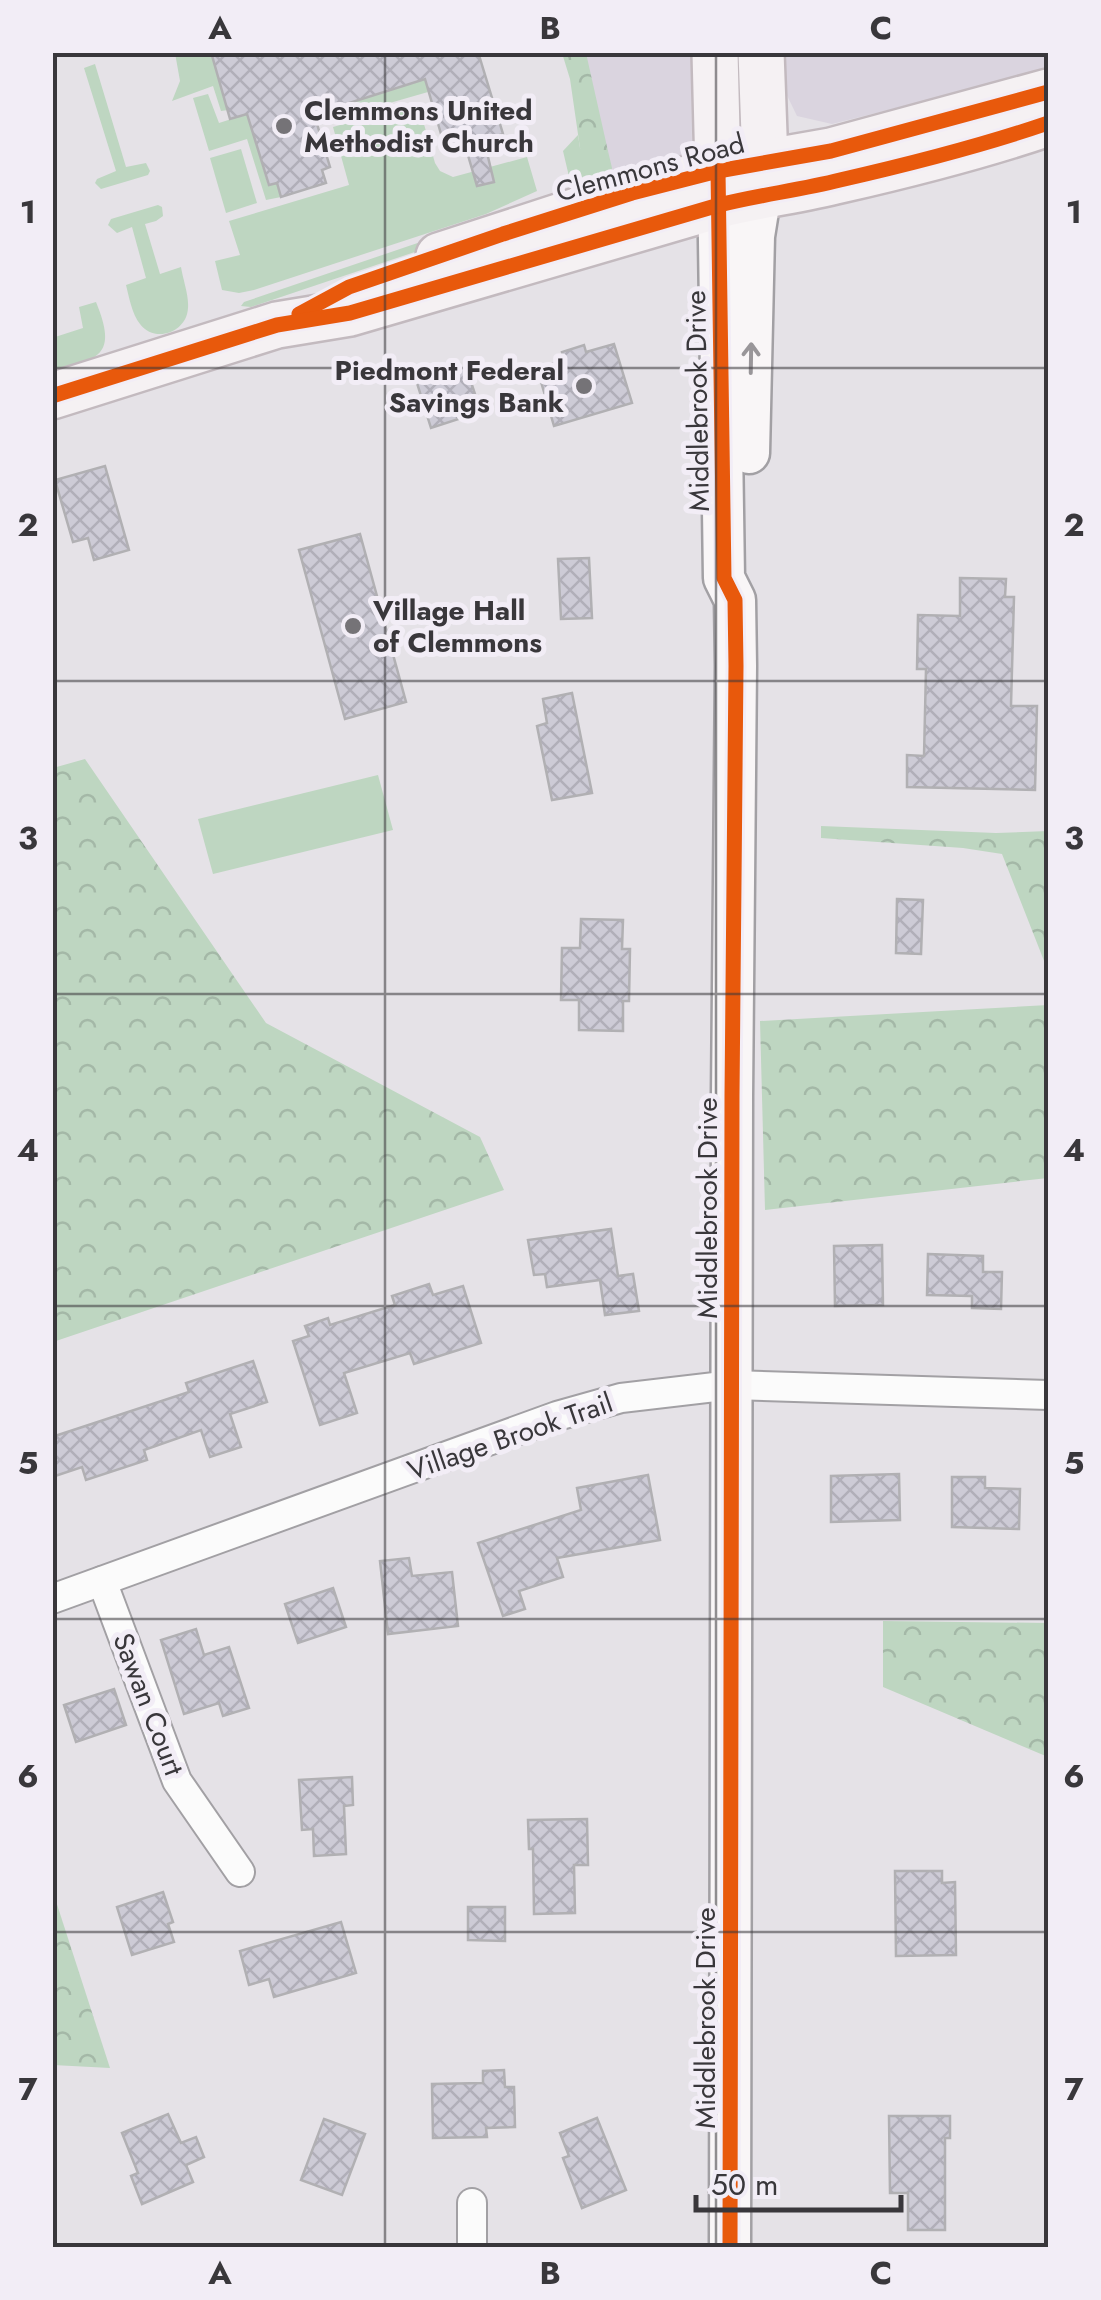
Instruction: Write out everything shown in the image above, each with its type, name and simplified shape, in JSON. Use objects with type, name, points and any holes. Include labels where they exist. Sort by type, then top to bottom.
[{"type":"main road","points":[[715,52],[741,183]]},
{"type":"main road","points":[[741,183],[761,52]]},
{"type":"main road","name":"Clemmons Road","points":[[741,183],[831,150],[1048,92]]},
{"type":"main road","name":"Clemmons Road","points":[[52,396],[277,326],[350,286],[632,194],[741,183],[838,181],[1048,123]]},
{"type":"street","name":"Middlebrook Drive","points":[[730,2248],[735,600],[724,578],[741,183]]},
{"type":"street","name":"Village Brook Trail","points":[[52,1599],[557,1416],[621,1398],[732,1385],[1048,1395]]},
{"type":"street","name":"Sawan Court","points":[[102,1581],[176,1782],[240,1872]]},
{"type":"street","points":[[472,2203],[472,2248]]},
{"type":"shaded area","points":[[573,53],[691,53],[692,142],[685,161],[600,181]]},
{"type":"shaded area","points":[[779,53],[1048,53],[1048,70],[832,124],[797,116],[781,83]]},
{"type":"green space","points":[[175,53],[211,54],[228,110],[221,111],[213,86],[172,101],[180,81]]},
{"type":"green space","points":[[562,53],[586,53],[607,156],[589,156],[580,148],[570,79]]},
{"type":"green space","points":[[95,64],[126,167],[146,163],[150,171],[148,175],[101,189],[95,183],[97,179],[116,171],[84,68]]},
{"type":"green space","points":[[425,79],[428,92],[334,119],[330,109]]},
{"type":"green space","points":[[208,94],[219,123],[247,114],[268,185],[277,183],[281,197],[266,200],[247,139],[209,151],[193,98]]},
{"type":"green space","points":[[418,103],[440,171],[453,177],[527,157],[537,191],[486,214],[254,290],[222,290],[215,261],[240,255],[229,221],[349,185],[333,127]]},
{"type":"green space","points":[[578,135],[580,148],[606,156],[608,151],[612,168],[607,187],[586,194],[571,185],[563,151]]},
{"type":"green space","points":[[241,149],[257,203],[226,213],[210,158]]},
{"type":"green space","points":[[158,205],[163,216],[145,224],[160,274],[181,267],[188,303],[182,323],[162,334],[140,324],[130,300],[126,285],[146,278],[132,227],[117,233],[108,225],[111,219]]},
{"type":"green space","points":[[500,215],[513,219],[251,307],[241,306],[244,302]]},
{"type":"green space","points":[[96,302],[105,334],[100,352],[53,373],[52,338],[83,328],[79,307]]},
{"type":"green space","points":[[85,759],[266,1023],[480,1137],[504,1190],[53,1342],[53,768]]},
{"type":"green space","points":[[378,775],[393,830],[213,874],[198,819]]},
{"type":"green space","points":[[821,826],[996,833],[1048,831],[1048,971],[1002,854],[821,838]]},
{"type":"green space","points":[[1048,1005],[1048,1178],[765,1210],[760,1021]]},
{"type":"green space","points":[[883,1621],[1048,1623],[1048,1757],[883,1687]]},
{"type":"green space","points":[[53,1892],[110,2068],[53,2065]]},
{"type":"building","name":"Clemmons United Methodist Church","points":[[211,52],[478,52],[503,134],[484,140],[494,182],[477,186],[465,145],[446,151],[425,79],[314,114],[330,167],[322,170],[326,183],[281,197],[277,183],[269,185],[247,114],[230,119]]},
{"type":"building","name":"Piedmont Federal Savings Bank","points":[[614,344],[632,403],[554,426],[537,368],[564,360],[562,352],[584,345],[586,352]]},
{"type":"building","points":[[466,367],[477,400],[473,402],[477,413],[431,428],[417,383]]},
{"type":"building","points":[[105,466],[129,550],[94,560],[88,538],[73,542],[55,480]]},
{"type":"building","name":"Village Hall of Clemmons","points":[[360,534],[406,702],[345,719],[299,550]]},
{"type":"building","points":[[589,558],[592,618],[561,619],[558,559]]},
{"type":"building","points":[[960,578],[1006,579],[1005,597],[1014,597],[1011,706],[1037,706],[1035,790],[907,787],[907,755],[924,756],[926,669],[917,669],[918,615],[960,616]]},
{"type":"building","points":[[572,693],[592,793],[552,800],[537,726],[547,723],[543,699]]},
{"type":"building","points":[[897,899],[923,900],[921,954],[896,953]]},
{"type":"building","points":[[581,919],[623,920],[622,949],[630,949],[629,1001],[623,1001],[623,1031],[579,1030],[579,1000],[561,1000],[562,948],[580,948]]},
{"type":"building","points":[[611,1229],[618,1276],[633,1274],[639,1311],[605,1315],[600,1280],[547,1287],[545,1274],[534,1275],[528,1240]]},
{"type":"building","points":[[882,1245],[883,1305],[835,1306],[834,1246]]},
{"type":"building","points":[[928,1254],[983,1256],[983,1272],[1002,1272],[1001,1309],[972,1308],[972,1296],[927,1295]]},
{"type":"building","points":[[429,1284],[433,1295],[463,1286],[481,1343],[414,1364],[410,1353],[344,1373],[357,1413],[320,1425],[293,1341],[309,1336],[305,1326],[328,1318],[330,1325],[395,1305],[392,1296]]},
{"type":"building","points":[[253,1361],[267,1402],[230,1414],[241,1447],[210,1457],[201,1430],[144,1450],[147,1460],[86,1480],[82,1467],[52,1477],[52,1437],[189,1392],[186,1383]]},
{"type":"building","points":[[899,1474],[900,1520],[831,1522],[831,1476]]},
{"type":"building","points":[[648,1475],[660,1540],[557,1558],[563,1577],[519,1591],[525,1609],[503,1616],[478,1543],[581,1510],[577,1488]]},
{"type":"building","points":[[952,1477],[985,1477],[985,1488],[1020,1489],[1019,1529],[952,1527]]},
{"type":"building","points":[[409,1558],[412,1576],[452,1572],[458,1626],[388,1634],[380,1561]]},
{"type":"building","points":[[333,1588],[346,1627],[298,1643],[285,1604]]},
{"type":"building","points":[[196,1629],[204,1655],[229,1647],[249,1708],[223,1716],[219,1703],[184,1714],[161,1640]]},
{"type":"building","points":[[114,1689],[126,1725],[76,1742],[64,1705]]},
{"type":"building","points":[[352,1777],[353,1805],[344,1806],[346,1854],[314,1856],[313,1829],[302,1830],[299,1780]]},
{"type":"building","points":[[587,1819],[588,1865],[574,1865],[575,1913],[534,1914],[533,1849],[529,1849],[528,1820]]},
{"type":"building","points":[[895,1871],[942,1871],[942,1883],[955,1882],[956,1955],[896,1956]]},
{"type":"building","points":[[163,1892],[173,1922],[168,1924],[174,1942],[132,1955],[117,1907]]},
{"type":"building","points":[[468,1907],[505,1907],[505,1941],[468,1940]]},
{"type":"building","points":[[341,1922],[356,1973],[274,1997],[269,1979],[249,1985],[240,1951]]},
{"type":"building","points":[[504,2070],[505,2087],[514,2087],[515,2127],[486,2128],[487,2137],[433,2138],[432,2084],[483,2083],[483,2071]]},
{"type":"building","points":[[168,2114],[181,2143],[196,2137],[204,2157],[186,2165],[193,2182],[142,2204],[131,2176],[138,2173],[122,2133]]},
{"type":"building","points":[[889,2116],[950,2116],[950,2138],[945,2138],[945,2230],[908,2230],[908,2193],[890,2193]]},
{"type":"building","points":[[597,2118],[626,2190],[582,2208],[563,2158],[569,2156],[560,2133]]},
{"type":"building","points":[[324,2119],[365,2134],[342,2195],[301,2180]]},
{"type":"cycle path","points":[[299,314],[349,287],[632,193],[718,171],[831,151],[1048,92]]},
{"type":"cycle path","points":[[52,396],[277,325],[350,313],[719,205],[893,168],[1048,123]]},
{"type":"cycle path","points":[[718,171],[724,578],[735,600],[736,666],[730,2248]]},
{"type":"place","name":"Clemmons United Methodist Church","points":[[284,126]]},
{"type":"place","name":"Piedmont Federal Savings Bank","points":[[584,386]]},
{"type":"place","name":"Village Hall of Clemmons","points":[[353,626]]}]
